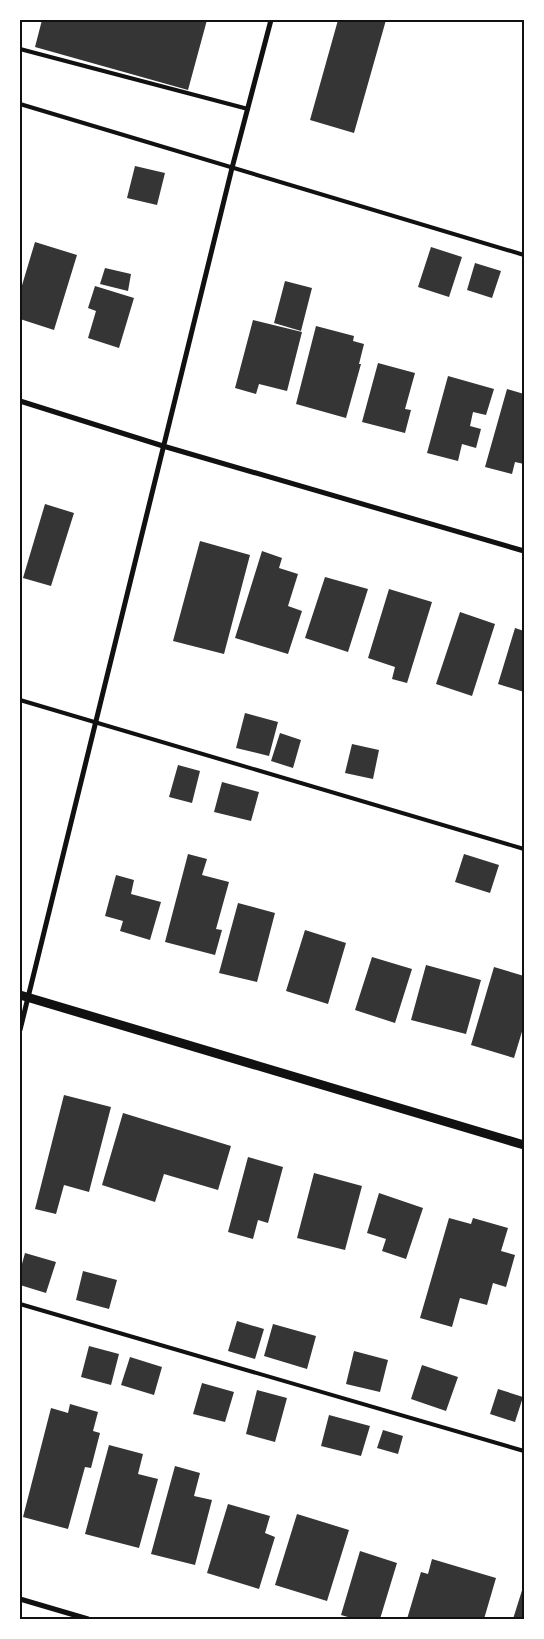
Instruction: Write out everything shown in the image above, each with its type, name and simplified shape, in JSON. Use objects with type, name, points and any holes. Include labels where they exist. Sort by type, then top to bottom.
[{"type":"street","points":[[20,1030],[24,997],[95,722],[232,168],[271,20]]},
{"type":"street","points":[[20,401],[163,446],[524,551]]},
{"type":"street","points":[[24,997],[524,1145]]},
{"type":"street","points":[[20,1599],[88,1619]]},
{"type":"lane","points":[[20,50],[248,109]]},
{"type":"lane","points":[[20,104],[524,255]]},
{"type":"lane","points":[[20,700],[524,849]]},
{"type":"lane","points":[[20,1304],[524,1451]]},
{"type":"building","points":[[42,20],[207,20],[188,90],[35,47]]},
{"type":"building","points":[[338,20],[386,20],[354,133],[310,120]]},
{"type":"building","points":[[135,166],[165,173],[157,205],[127,198]]},
{"type":"building","points":[[35,242],[77,255],[54,330],[20,319],[20,292]]},
{"type":"building","points":[[431,247],[462,257],[449,297],[418,287]]},
{"type":"building","points":[[475,263],[501,271],[492,298],[467,290]]},
{"type":"building","points":[[105,268],[131,274],[128,291],[100,284]]},
{"type":"building","points":[[285,281],[312,288],[301,331],[274,323]]},
{"type":"building","points":[[95,286],[134,298],[119,348],[88,338],[96,311],[88,308]]},
{"type":"building","points":[[253,320],[302,332],[287,391],[259,384],[256,394],[235,388]]},
{"type":"building","points":[[316,326],[354,336],[353,341],[364,344],[359,364],[361,364],[346,418],[296,404]]},
{"type":"building","points":[[378,363],[415,373],[405,409],[411,410],[405,433],[362,422]]},
{"type":"building","points":[[448,376],[494,389],[486,415],[473,412],[470,426],[481,429],[476,448],[462,444],[458,461],[427,453]]},
{"type":"building","points":[[507,389],[524,394],[524,464],[515,462],[512,474],[485,467]]},
{"type":"building","points":[[45,504],[74,513],[51,586],[23,578]]},
{"type":"building","points":[[200,541],[250,555],[224,654],[173,641]]},
{"type":"building","points":[[262,551],[282,558],[279,568],[298,574],[288,606],[302,611],[288,654],[235,638]]},
{"type":"building","points":[[325,577],[368,589],[348,652],[305,638]]},
{"type":"building","points":[[389,589],[432,602],[407,683],[392,679],[395,667],[368,658]]},
{"type":"building","points":[[460,612],[495,624],[472,696],[436,684]]},
{"type":"building","points":[[515,628],[524,631],[524,692],[498,684]]},
{"type":"building","points":[[245,713],[278,722],[269,756],[236,748]]},
{"type":"building","points":[[280,733],[301,740],[293,768],[271,761]]},
{"type":"building","points":[[352,744],[379,750],[373,779],[345,773]]},
{"type":"building","points":[[178,765],[200,771],[192,803],[169,797]]},
{"type":"building","points":[[222,782],[259,792],[251,821],[214,812]]},
{"type":"building","points":[[188,854],[207,859],[202,875],[229,882],[216,929],[222,930],[215,955],[165,942]]},
{"type":"building","points":[[464,854],[499,865],[490,893],[455,882]]},
{"type":"building","points":[[116,875],[134,880],[131,894],[161,902],[150,940],[120,931],[123,921],[105,916]]},
{"type":"building","points":[[238,903],[275,913],[257,982],[219,973]]},
{"type":"building","points":[[305,930],[346,943],[328,1004],[286,991]]},
{"type":"building","points":[[372,957],[412,969],[395,1023],[355,1010]]},
{"type":"building","points":[[426,965],[481,980],[466,1034],[411,1020]]},
{"type":"building","points":[[494,967],[524,976],[524,1025],[514,1058],[471,1045]]},
{"type":"building","points":[[64,1095],[111,1107],[89,1192],[64,1185],[56,1214],[35,1209]]},
{"type":"building","points":[[123,1113],[231,1146],[218,1190],[164,1174],[155,1202],[102,1185]]},
{"type":"building","points":[[248,1157],[283,1167],[268,1223],[258,1220],[253,1239],[228,1232]]},
{"type":"building","points":[[314,1173],[362,1186],[345,1250],[297,1238]]},
{"type":"building","points":[[379,1193],[423,1208],[406,1259],[382,1251],[386,1239],[367,1233]]},
{"type":"building","points":[[449,1218],[471,1224],[473,1218],[508,1228],[501,1251],[515,1255],[506,1287],[493,1283],[487,1305],[460,1298],[452,1327],[420,1318]]},
{"type":"building","points":[[25,1253],[56,1262],[46,1293],[20,1285],[20,1271]]},
{"type":"building","points":[[83,1271],[117,1280],[109,1309],[76,1300]]},
{"type":"building","points":[[237,1321],[264,1329],[255,1359],[228,1351]]},
{"type":"building","points":[[273,1324],[316,1336],[307,1369],[264,1356]]},
{"type":"building","points":[[89,1346],[119,1354],[111,1385],[81,1377]]},
{"type":"building","points":[[354,1351],[388,1360],[380,1392],[346,1384]]},
{"type":"building","points":[[130,1357],[162,1367],[154,1395],[121,1385]]},
{"type":"building","points":[[422,1365],[458,1377],[446,1411],[411,1399]]},
{"type":"building","points":[[202,1383],[234,1392],[225,1422],[193,1414]]},
{"type":"building","points":[[498,1389],[523,1397],[515,1422],[490,1414]]},
{"type":"building","points":[[257,1390],[287,1398],[275,1442],[246,1434]]},
{"type":"building","points":[[70,1404],[98,1412],[93,1431],[100,1433],[91,1468],[85,1467],[68,1529],[23,1517],[51,1408],[68,1413]]},
{"type":"building","points":[[329,1415],[370,1426],[361,1456],[321,1446]]},
{"type":"building","points":[[383,1430],[403,1436],[398,1454],[377,1448]]},
{"type":"building","points":[[109,1445],[143,1454],[138,1474],[158,1479],[139,1548],[85,1534]]},
{"type":"building","points":[[175,1466],[200,1473],[194,1496],[212,1500],[195,1565],[151,1554]]},
{"type":"building","points":[[228,1504],[270,1516],[265,1533],[275,1537],[259,1589],[207,1573]]},
{"type":"building","points":[[297,1514],[349,1530],[327,1601],[275,1585]]},
{"type":"building","points":[[360,1551],[397,1563],[380,1619],[355,1619],[341,1615]]},
{"type":"building","points":[[432,1559],[496,1578],[484,1619],[407,1619],[421,1572],[428,1574]]},
{"type":"building","points":[[524,1584],[524,1619],[513,1619]]}]
